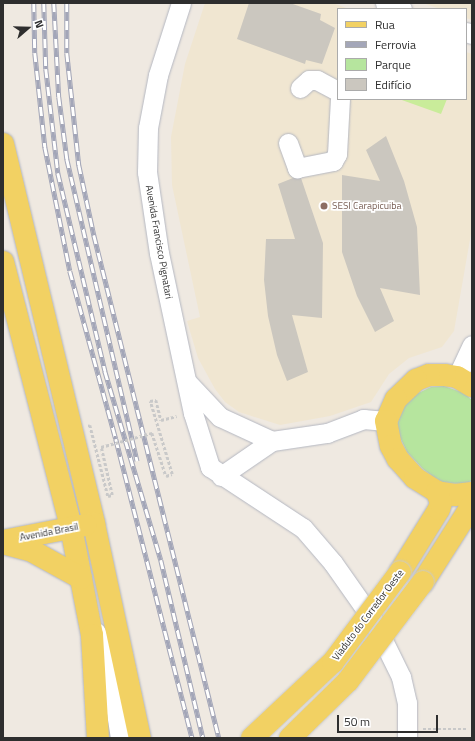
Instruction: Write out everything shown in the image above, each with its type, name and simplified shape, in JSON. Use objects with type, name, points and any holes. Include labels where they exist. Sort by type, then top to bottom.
[{"type":"main road","points":[[3,144],[94,524],[140,738]]},
{"type":"main road","points":[[3,262],[71,527],[86,602],[92,635],[98,738]]},
{"type":"main road","points":[[465,381],[429,375],[416,380],[396,399],[386,421],[387,435],[398,459],[415,478],[437,492],[455,495],[472,492]]},
{"type":"main road","name":"Viaduto do Corredor Oeste","points":[[252,738],[333,662],[400,572],[440,509],[441,503],[437,492]]},
{"type":"main road","points":[[290,738],[348,681],[423,582],[472,505]]},
{"type":"main road","name":"Avenida Brasil","points":[[3,542],[71,527],[94,524]]},
{"type":"main road","points":[[3,542],[32,551],[81,578]]},
{"type":"street","name":"Avenida Francisco Pignatari","points":[[181,3],[158,75],[148,128],[147,172],[159,253],[193,413],[210,467],[221,476]]},
{"type":"street","points":[[385,3],[399,8]]},
{"type":"street","points":[[300,88],[309,80],[317,80],[337,90]]},
{"type":"street","points":[[288,143],[297,168],[333,161],[337,154],[340,100]]},
{"type":"street","points":[[465,381],[472,345]]},
{"type":"street","points":[[185,379],[220,417],[272,441]]},
{"type":"street","points":[[386,421],[363,420],[327,433],[272,441],[221,476],[256,495],[303,528],[333,563],[373,620],[393,658],[407,703],[408,732]]},
{"type":"street","points":[[86,602],[110,674],[120,738]]},
{"type":"path","points":[[101,447],[152,433],[166,476],[172,474],[150,401],[156,400],[161,420],[193,413]]},
{"type":"path","points":[[408,732],[466,729]]},
{"type":"shaded area","name":"SESI Carapicuiba","points":[[205,3],[333,3],[346,8],[337,8],[337,100],[467,100],[467,52],[472,54],[472,228],[454,331],[442,347],[409,358],[389,374],[371,402],[330,416],[280,425],[239,412],[225,402],[215,389],[198,358],[187,321],[200,317],[172,185],[171,137],[185,64]]},
{"type":"shaded area","points":[[423,3],[472,3],[472,20],[467,18],[467,8],[437,8]]},
{"type":"green space","points":[[402,100],[447,100],[441,114]]},
{"type":"green space","points":[[444,386],[464,393],[472,400],[472,481],[463,484],[440,482],[423,469],[407,452],[398,433],[398,422],[404,405],[412,396],[431,387]]},
{"type":"building","points":[[249,3],[290,3],[321,14],[320,20],[335,28],[322,64],[306,60],[305,64],[237,39]]},
{"type":"building","points":[[386,136],[404,181],[417,227],[420,295],[380,288],[394,321],[375,332],[357,296],[342,252],[342,175],[380,181],[366,150]]},
{"type":"building","points":[[293,178],[301,178],[323,243],[322,318],[292,315],[308,372],[287,381],[277,355],[268,316],[264,280],[266,239],[295,239],[278,184]]},
{"type":"railway","points":[[34,3],[35,53],[45,147],[70,271],[116,439],[192,738]]},
{"type":"railway","points":[[44,3],[46,69],[58,173],[105,371],[161,560],[203,738]]},
{"type":"railway","points":[[54,3],[59,97],[67,159],[137,461]]},
{"type":"railway","points":[[67,3],[67,53],[79,165],[94,235],[219,738]]},
{"type":"place","name":"SESI Carapicuiba","points":[[324,206]]}]
